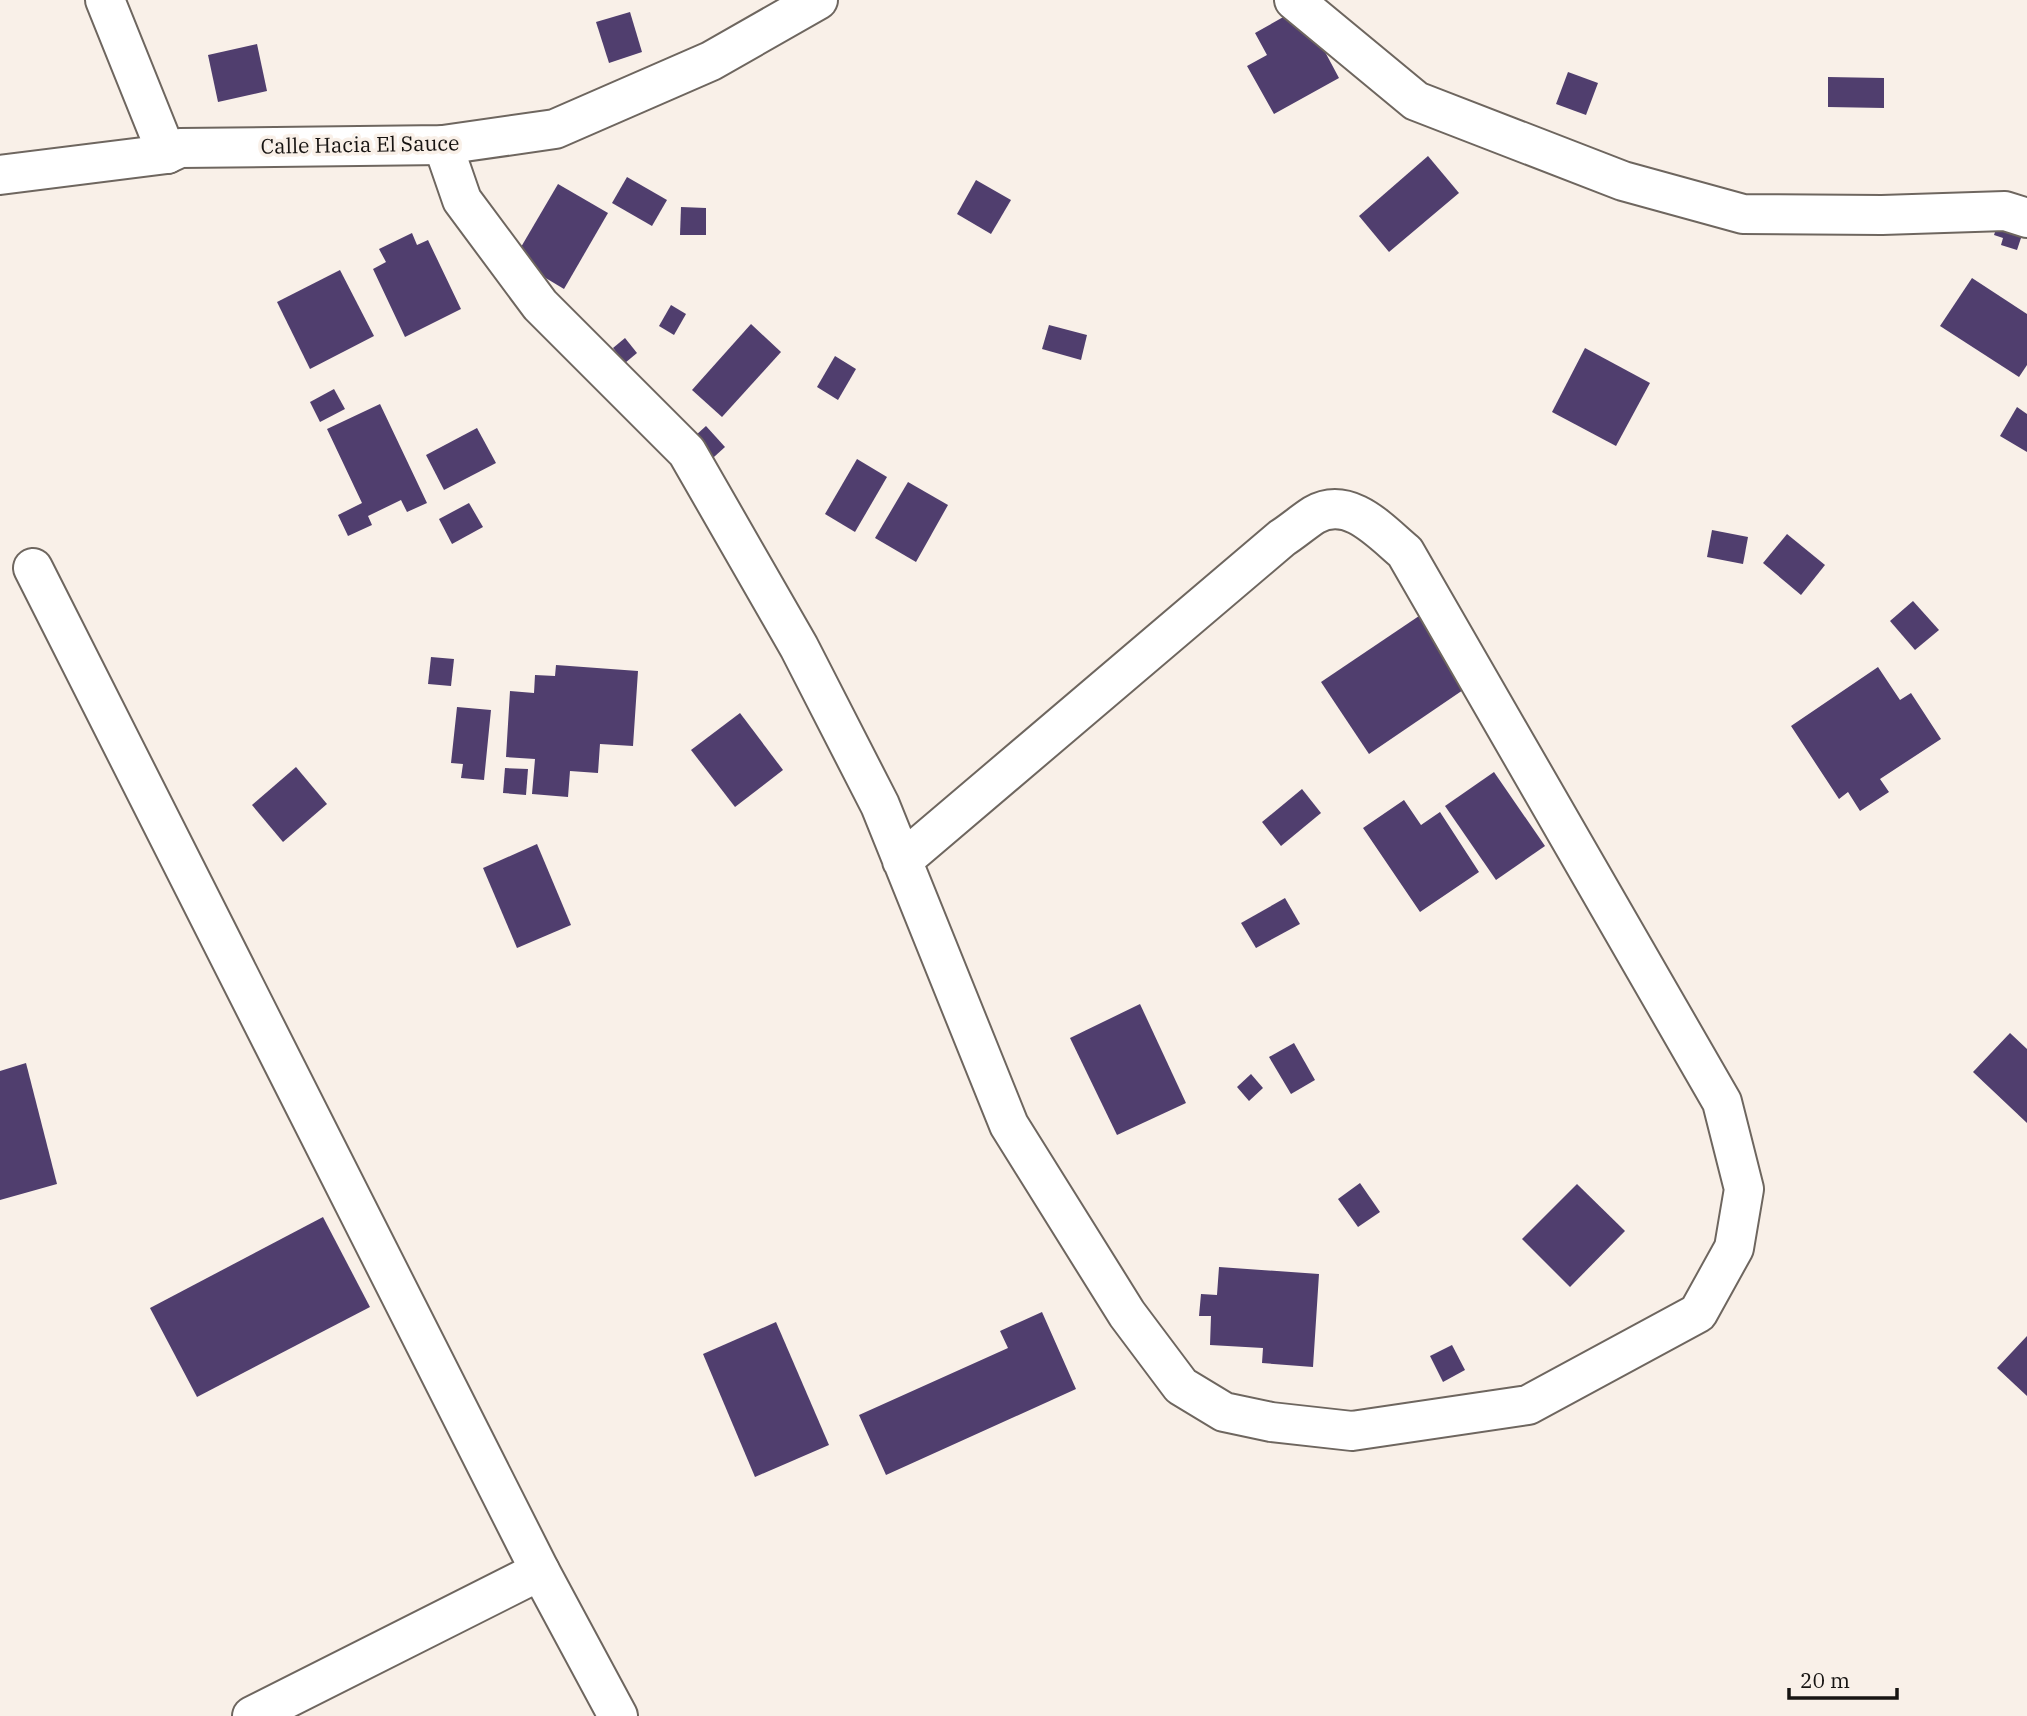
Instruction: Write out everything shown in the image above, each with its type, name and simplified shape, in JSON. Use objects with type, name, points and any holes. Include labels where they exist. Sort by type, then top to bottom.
[{"type":"street","points":[[105,0],[167,154]]},
{"type":"street","name":"Calle Hacia El Sauce","points":[[0,175],[167,154],[180,148],[443,145],[555,129],[711,61],[818,0]]},
{"type":"street","points":[[1294,0],[1416,101],[1623,181],[1744,214],[1882,215],[2005,211],[2027,218]]},
{"type":"street","points":[[443,145],[461,200],[540,305],[687,452],[799,647],[880,805],[902,861],[1009,1125],[1128,1314],[1181,1386],[1224,1412],[1271,1422],[1353,1431],[1528,1405],[1698,1313],[1734,1248],[1744,1189],[1722,1101],[1405,552],[1364,517],[1336,508],[1315,514],[1282,538],[902,861]]},
{"type":"street","points":[[33,568],[540,1571],[618,1716]]},
{"type":"street","points":[[252,1716],[540,1571]]},
{"type":"building","points":[[1301,7],[1339,78],[1274,114],[1247,66],[1267,55],[1255,33]]},
{"type":"building","points":[[630,12],[642,52],[609,63],[596,22]]},
{"type":"building","points":[[257,44],[267,91],[218,102],[208,55]]},
{"type":"building","points":[[1568,72],[1598,83],[1586,115],[1556,104]]},
{"type":"building","points":[[1828,77],[1884,78],[1884,108],[1828,107]]},
{"type":"building","points":[[1428,156],[1459,193],[1389,252],[1359,216]]},
{"type":"building","points":[[627,177],[667,200],[652,226],[612,203]]},
{"type":"building","points":[[976,180],[1011,200],[991,234],[957,214]]},
{"type":"building","points":[[558,184],[608,213],[564,289],[514,259]]},
{"type":"building","points":[[681,207],[706,208],[706,235],[680,235]]},
{"type":"building","points":[[1999,220],[2027,220],[2017,250],[2001,245],[2003,238],[1994,235]]},
{"type":"building","points":[[412,233],[417,245],[428,240],[461,309],[405,337],[373,269],[386,262],[379,249]]},
{"type":"building","points":[[340,270],[374,336],[310,369],[277,302]]},
{"type":"building","points":[[1972,278],[2027,314],[2027,365],[2019,377],[1940,326]]},
{"type":"building","points":[[671,305],[686,314],[674,335],[659,326]]},
{"type":"building","points":[[751,324],[781,352],[722,417],[692,390]]},
{"type":"building","points":[[1049,325],[1087,335],[1081,360],[1042,349]]},
{"type":"building","points":[[625,338],[637,353],[625,363],[613,348]]},
{"type":"building","points":[[1585,348],[1650,383],[1616,446],[1552,412]]},
{"type":"building","points":[[835,356],[856,369],[838,400],[817,387]]},
{"type":"building","points":[[334,389],[345,409],[320,422],[310,402]]},
{"type":"building","points":[[380,404],[427,503],[407,512],[401,500],[368,516],[372,525],[348,536],[338,515],[362,503],[327,429]]},
{"type":"building","points":[[2017,407],[2027,414],[2027,452],[2000,436]]},
{"type":"building","points":[[706,426],[725,447],[704,466],[685,445]]},
{"type":"building","points":[[477,428],[496,463],[444,490],[426,455]]},
{"type":"building","points":[[857,459],[887,477],[855,532],[825,514]]},
{"type":"building","points":[[908,482],[948,505],[916,562],[875,538]]},
{"type":"building","points":[[469,503],[483,527],[452,544],[439,519]]},
{"type":"building","points":[[1712,530],[1748,537],[1743,564],[1707,557]]},
{"type":"building","points":[[1787,534],[1825,565],[1801,595],[1763,563]]},
{"type":"building","points":[[1913,601],[1939,630],[1915,650],[1890,621]]},
{"type":"building","points":[[1419,616],[1466,688],[1369,754],[1321,682]]},
{"type":"building","points":[[431,657],[454,659],[451,686],[428,684]]},
{"type":"building","points":[[556,665],[638,671],[633,746],[600,744],[598,773],[570,771],[568,797],[532,794],[535,759],[506,757],[510,691],[534,693],[535,675],[555,676]]},
{"type":"building","points":[[1878,667],[1900,700],[1911,693],[1941,739],[1880,779],[1889,792],[1860,811],[1848,792],[1839,799],[1791,726]]},
{"type":"building","points":[[457,707],[491,710],[484,780],[461,778],[463,764],[451,763]]},
{"type":"building","points":[[740,713],[783,770],[735,807],[691,750]]},
{"type":"building","points":[[296,767],[327,804],[283,842],[252,805]]},
{"type":"building","points":[[505,768],[528,769],[526,795],[503,793]]},
{"type":"building","points":[[1494,772],[1545,846],[1496,880],[1445,806]]},
{"type":"building","points":[[1302,789],[1321,813],[1281,846],[1262,822]]},
{"type":"building","points":[[1404,800],[1421,825],[1440,812],[1479,872],[1420,912],[1363,828]]},
{"type":"building","points":[[537,844],[571,925],[517,948],[483,868]]},
{"type":"building","points":[[1285,898],[1300,924],[1256,948],[1241,923]]},
{"type":"building","points":[[1140,1004],[1186,1103],[1117,1135],[1070,1038]]},
{"type":"building","points":[[2010,1033],[2027,1049],[2027,1123],[1973,1072]]},
{"type":"building","points":[[1294,1043],[1315,1080],[1291,1094],[1269,1057]]},
{"type":"building","points":[[26,1063],[57,1184],[0,1200],[0,1071]]},
{"type":"building","points":[[1251,1074],[1263,1088],[1249,1101],[1237,1087]]},
{"type":"building","points":[[1360,1183],[1380,1212],[1358,1227],[1338,1199]]},
{"type":"building","points":[[1577,1184],[1625,1231],[1570,1287],[1522,1239]]},
{"type":"building","points":[[323,1217],[370,1307],[197,1397],[150,1308]]},
{"type":"building","points":[[1219,1267],[1319,1274],[1313,1367],[1262,1363],[1263,1348],[1210,1345],[1211,1316],[1199,1316],[1201,1294],[1217,1295]]},
{"type":"building","points":[[1042,1312],[1076,1389],[886,1475],[859,1415],[1008,1348],[1000,1331]]},
{"type":"building","points":[[776,1322],[829,1445],[755,1477],[703,1354]]},
{"type":"building","points":[[2027,1336],[2027,1396],[1997,1368]]},
{"type":"building","points":[[1452,1345],[1465,1370],[1443,1382],[1430,1356]]}]
